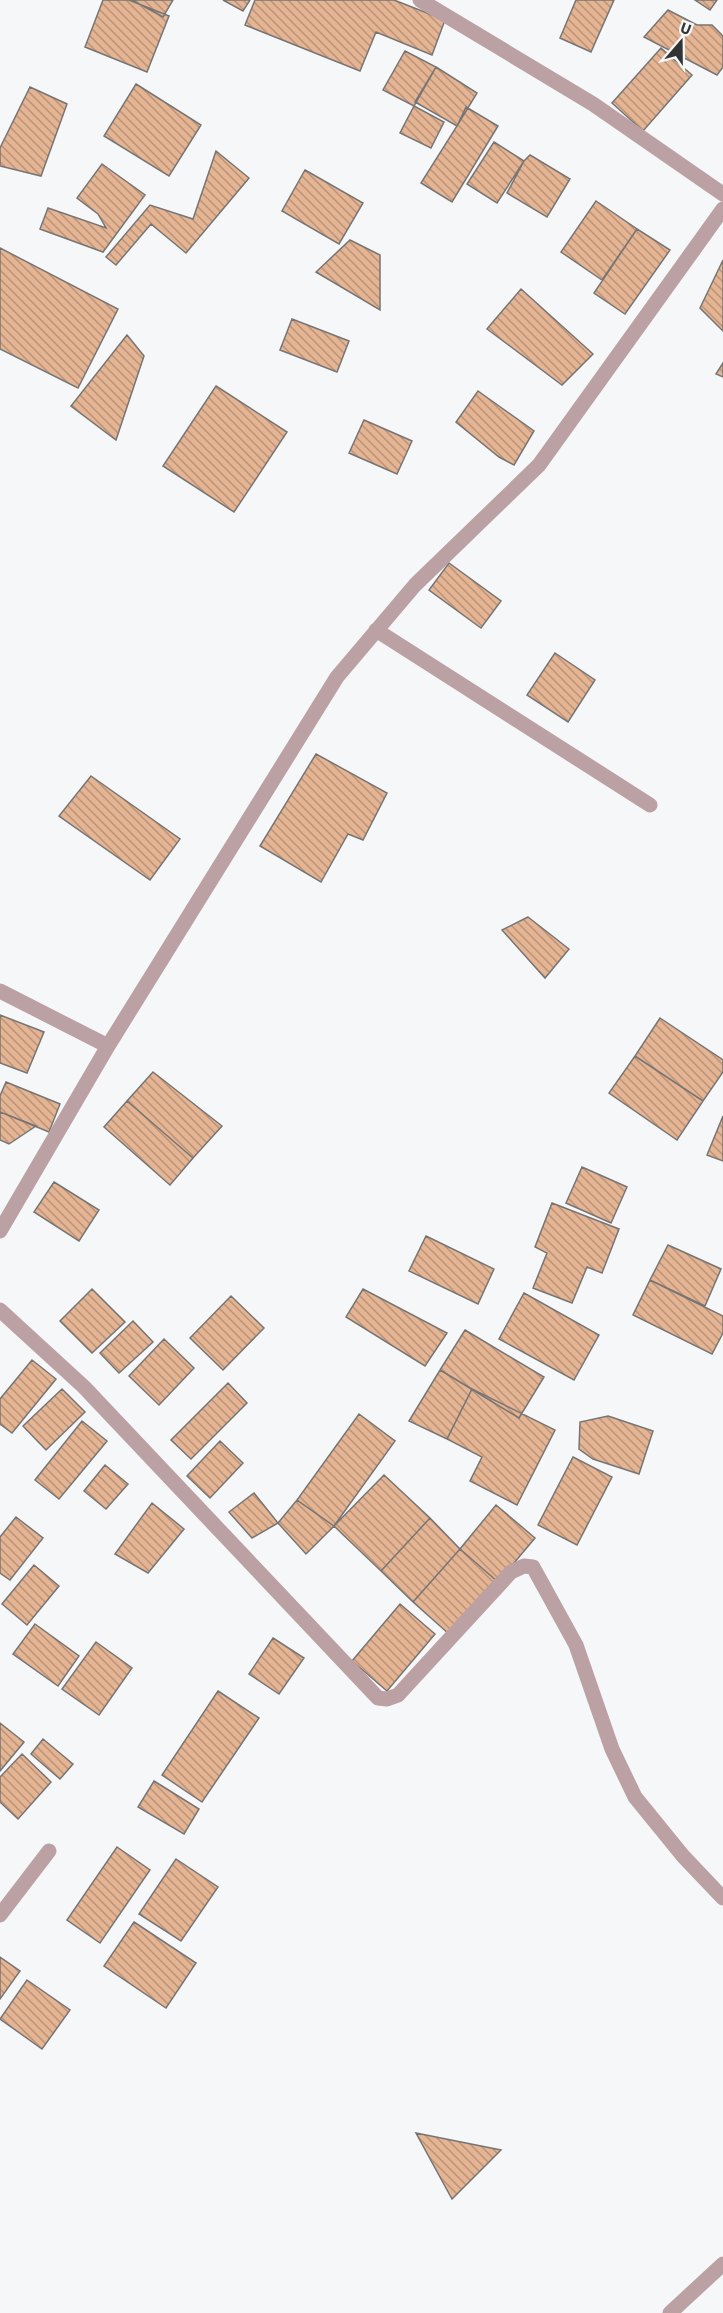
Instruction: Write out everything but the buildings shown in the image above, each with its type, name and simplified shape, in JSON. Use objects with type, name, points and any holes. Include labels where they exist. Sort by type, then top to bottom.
[{"type":"street","points":[[420,0],[593,104],[723,194]]},
{"type":"street","points":[[0,1230],[108,1046],[337,676],[415,585],[540,465],[723,209]]},
{"type":"street","points":[[376,630],[650,805]]},
{"type":"street","points":[[0,991],[108,1046]]},
{"type":"street","points":[[0,1310],[84,1387],[378,1698],[387,1699],[398,1695],[511,1572],[524,1566],[533,1567],[576,1645],[612,1749],[635,1797],[683,1856],[723,1898]]},
{"type":"street","points":[[0,1915],[50,1851]]},
{"type":"street","points":[[670,2313],[723,2264]]}]
